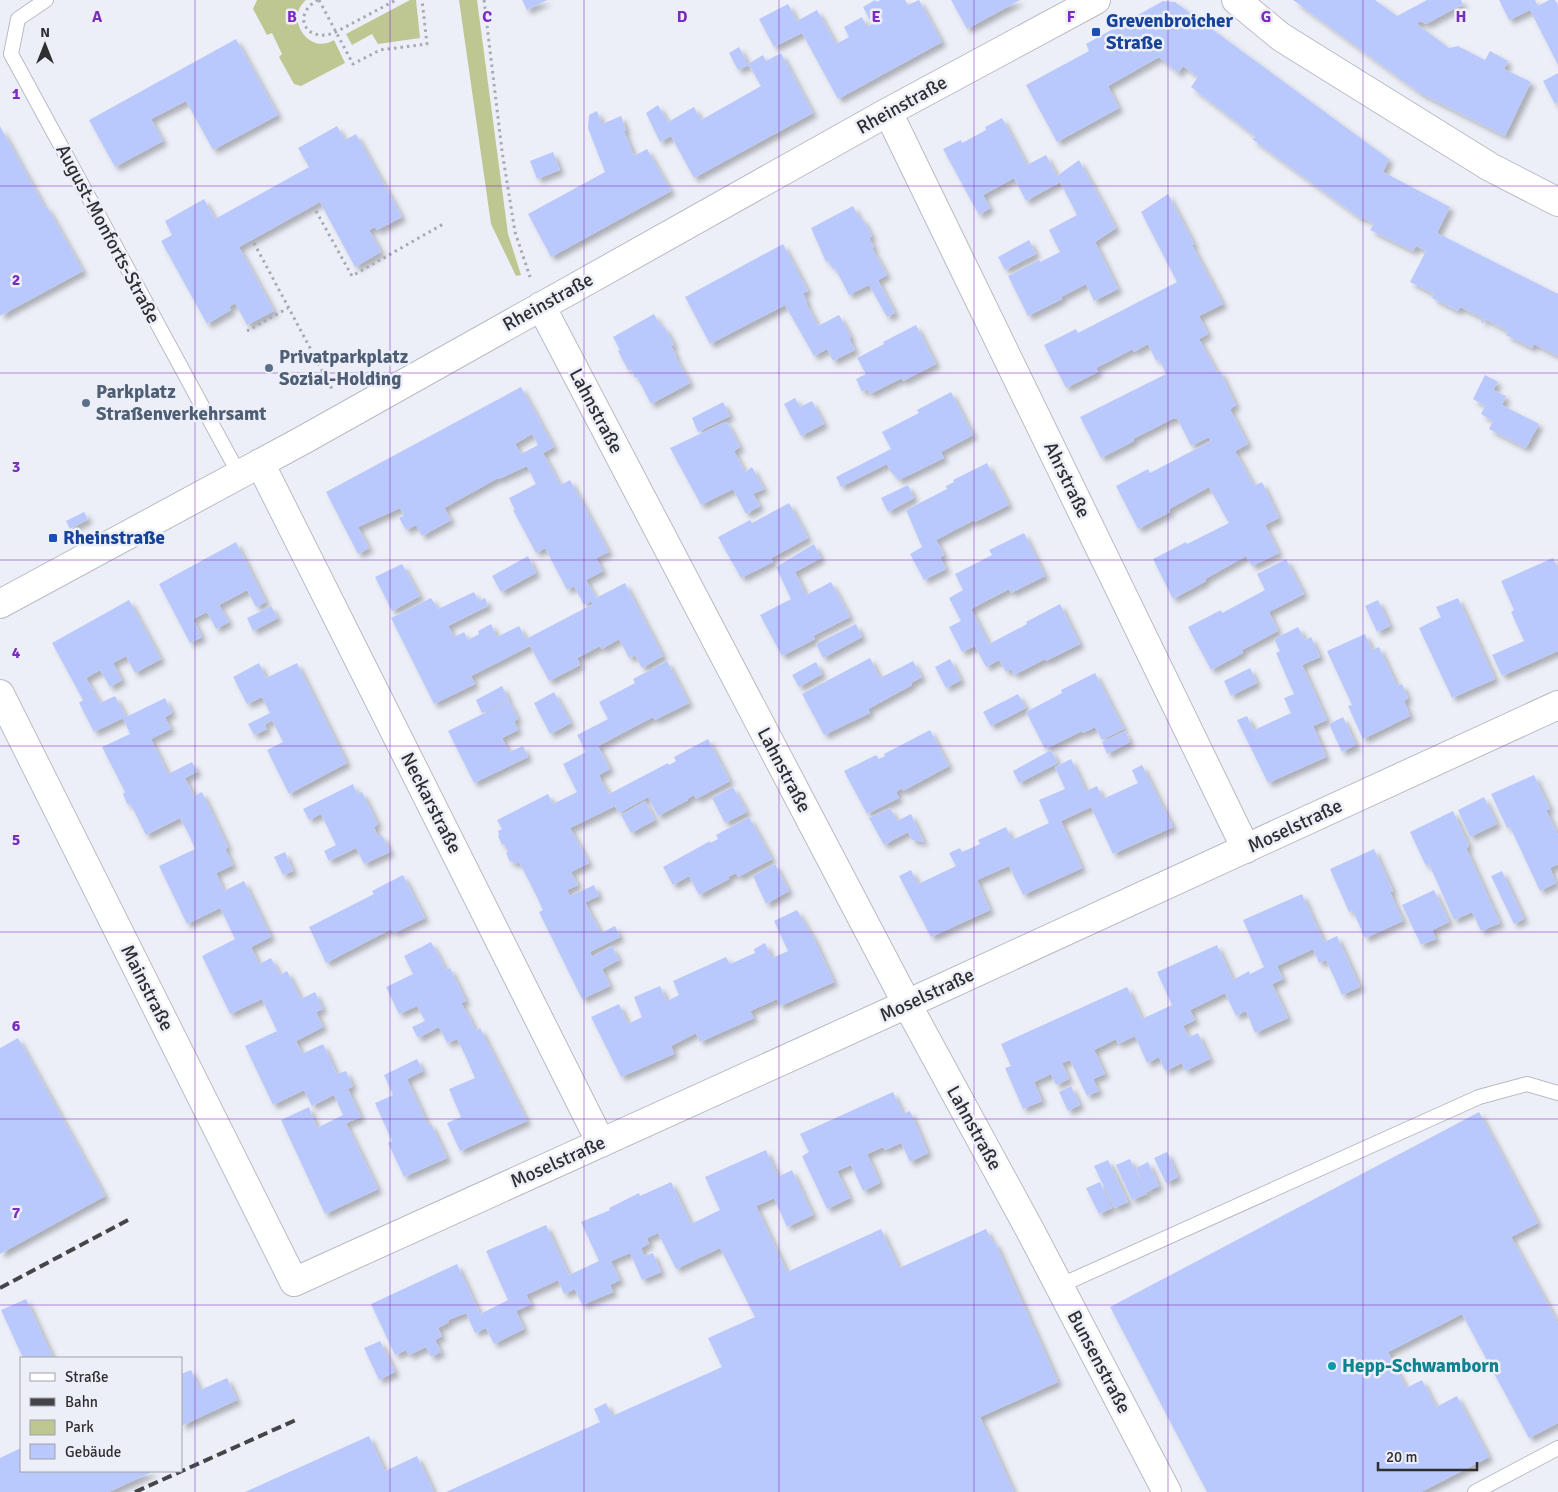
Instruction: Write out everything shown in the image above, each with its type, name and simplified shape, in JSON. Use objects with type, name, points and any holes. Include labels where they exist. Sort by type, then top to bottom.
[{"type":"street","name":"Rheinstraße","points":[[0,604],[346,416],[888,112],[1096,0]]},
{"type":"street","points":[[1236,0],[1281,38],[1490,167],[1558,202]]},
{"type":"street","name":"Ahrstraße","points":[[888,112],[1246,849]]},
{"type":"street","name":"Lahnstraße","points":[[541,306],[907,1004],[1031,1232]]},
{"type":"street","name":"Neckarstraße","points":[[250,468],[601,1143]]},
{"type":"street","name":"Mainstraße","points":[[0,694],[294,1282]]},
{"type":"street","name":"Moselstraße","points":[[294,1282],[907,1004],[1558,705]]},
{"type":"street","name":"Bunsenstraße","points":[[1031,1232],[1167,1492]]},
{"type":"lane","name":"August-Monforts-Straße","points":[[46,0],[18,19],[11,54],[250,468]]},
{"type":"lane","points":[[1059,1286],[1479,1097],[1527,1084],[1558,1093]]},
{"type":"lane","points":[[1475,1492],[1558,1448]]},
{"type":"path","points":[[396,0],[336,32],[328,35],[318,36],[308,30],[305,25],[304,16],[307,8],[319,0],[336,32],[353,64],[380,50],[427,44],[422,0]]},
{"type":"path","points":[[484,0],[514,232],[541,306]]},
{"type":"path","points":[[316,211],[352,276],[445,223]]},
{"type":"path","points":[[254,243],[346,416]]},
{"type":"path","points":[[246,331],[288,308]]},
{"type":"green space","points":[[257,0],[306,0],[300,8],[298,16],[302,33],[316,43],[325,44],[334,40],[345,63],[301,86],[294,84],[279,57],[282,54],[272,33],[267,35],[253,9]]},
{"type":"green space","points":[[410,0],[416,0],[420,38],[378,44],[372,34],[352,45],[346,34]]},
{"type":"green space","points":[[459,0],[477,0],[508,234],[521,275],[516,276],[491,224]]},
{"type":"building","points":[[522,0],[547,0],[527,10]]},
{"type":"building","points":[[875,0],[877,2],[880,0],[905,0],[908,5],[919,0],[942,42],[838,99],[802,33],[774,47],[759,19],[788,4],[797,21],[817,10],[836,44],[849,37],[844,27],[862,17],[867,27],[872,24],[863,7]]},
{"type":"building","points":[[951,0],[1020,0],[967,29]]},
{"type":"building","points":[[1293,0],[1375,0],[1397,16],[1427,0],[1461,0],[1463,4],[1426,24],[1420,21],[1417,24],[1449,48],[1458,46],[1485,60],[1490,51],[1508,61],[1504,69],[1531,82],[1505,136],[1420,93]]},
{"type":"building","points":[[1499,0],[1535,0],[1538,6],[1549,0],[1555,0],[1558,5],[1558,65],[1530,10],[1509,20]]},
{"type":"building","points":[[1163,1],[1175,2],[1389,159],[1383,172],[1450,207],[1437,233],[1558,294],[1558,356],[1534,344],[1532,348],[1506,335],[1508,331],[1485,319],[1483,324],[1481,322],[1483,318],[1460,307],[1458,311],[1432,298],[1434,294],[1410,282],[1426,251],[1416,246],[1413,251],[1370,230],[1374,224],[1362,217],[1361,219],[1252,139],[1256,137],[1191,87],[1198,77],[1183,66],[1178,73],[1159,57],[1108,86],[1119,108],[1057,142],[1026,85],[1089,51],[1086,44]]},
{"type":"building","points":[[236,39],[278,115],[213,150],[186,101],[151,119],[163,141],[115,167],[89,120]]},
{"type":"building","points":[[739,47],[748,64],[763,55],[766,61],[781,53],[813,113],[694,178],[671,136],[660,142],[646,113],[658,105],[668,122],[694,107],[701,120],[761,86],[749,65],[738,70],[729,53]]},
{"type":"building","points":[[1558,73],[1558,102],[1555,104],[1543,81]]},
{"type":"building","points":[[597,111],[602,124],[621,116],[626,130],[624,131],[634,156],[647,149],[671,191],[551,257],[528,214],[605,172],[588,128],[589,115]]},
{"type":"building","points":[[1002,118],[1027,165],[1046,155],[1057,176],[1079,160],[1116,228],[1095,242],[1118,289],[1094,301],[1086,284],[1061,297],[1062,299],[1028,316],[1008,276],[1039,260],[1040,262],[1060,252],[1049,230],[1077,215],[1060,182],[1026,201],[1014,178],[983,195],[990,208],[979,215],[943,149],[961,140],[962,143],[986,130],[985,127]]},
{"type":"building","points":[[0,126],[45,208],[47,207],[83,271],[0,316]]},
{"type":"building","points":[[337,126],[345,140],[356,134],[402,217],[377,230],[375,227],[369,230],[381,252],[355,267],[320,202],[239,247],[274,311],[247,325],[235,303],[229,307],[231,310],[207,324],[161,241],[172,235],[165,221],[204,199],[215,219],[309,167],[298,148]]},
{"type":"building","points":[[553,152],[560,170],[537,179],[530,161]]},
{"type":"building","points":[[1168,194],[1223,304],[1199,316],[1208,334],[1199,339],[1217,372],[1220,371],[1236,405],[1230,409],[1248,444],[1235,451],[1254,486],[1262,482],[1279,518],[1265,525],[1279,553],[1252,566],[1246,556],[1173,599],[1153,559],[1229,523],[1209,487],[1169,509],[1170,512],[1138,529],[1116,486],[1148,469],[1150,473],[1211,441],[1209,437],[1191,446],[1177,418],[1174,418],[1101,458],[1080,417],[1166,374],[1159,359],[1156,361],[1148,344],[1134,352],[1133,349],[1096,368],[1098,372],[1066,388],[1044,345],[1076,329],[1078,333],[1177,282],[1141,212]]},
{"type":"building","points":[[853,206],[872,236],[869,238],[874,247],[872,248],[887,275],[878,280],[895,313],[887,317],[869,285],[849,295],[835,268],[833,269],[828,261],[826,262],[811,228]]},
{"type":"building","points":[[1029,240],[1036,254],[1005,270],[998,257]]},
{"type":"building","points":[[783,244],[808,291],[803,293],[818,326],[839,315],[851,337],[849,338],[855,350],[833,361],[827,349],[814,356],[785,305],[710,344],[685,297]]},
{"type":"building","points":[[654,314],[662,328],[664,326],[674,345],[671,346],[675,356],[690,383],[651,404],[637,377],[635,378],[631,369],[628,370],[613,337]]},
{"type":"building","points":[[916,325],[936,364],[903,381],[902,378],[870,394],[867,389],[862,392],[856,379],[866,374],[857,358]]},
{"type":"building","points":[[1485,375],[1498,382],[1493,390],[1506,396],[1502,405],[1539,424],[1526,448],[1489,429],[1493,421],[1481,414],[1485,406],[1473,399]]},
{"type":"building","points":[[521,387],[554,447],[543,453],[560,485],[570,480],[609,552],[596,558],[603,571],[586,580],[596,598],[625,583],[663,656],[642,668],[635,655],[629,658],[619,639],[602,649],[600,646],[577,658],[580,665],[549,681],[530,646],[471,676],[475,684],[434,704],[391,618],[431,598],[438,609],[474,592],[479,601],[485,598],[488,606],[448,626],[454,637],[464,632],[468,640],[479,634],[478,631],[491,624],[497,637],[519,626],[526,639],[593,604],[591,601],[584,605],[574,586],[567,590],[545,548],[536,553],[513,510],[515,510],[509,498],[536,484],[527,466],[498,478],[444,508],[451,520],[422,536],[416,525],[406,530],[399,518],[404,515],[400,508],[358,527],[369,548],[358,554],[326,492]],"holes":[[[532,434],[538,445],[521,454],[515,444]]]},
{"type":"building","points":[[951,392],[973,435],[941,452],[944,458],[899,480],[891,472],[887,464],[841,487],[836,477],[891,449],[882,432],[919,413],[917,410]]},
{"type":"building","points":[[795,398],[800,407],[812,401],[824,424],[801,436],[784,404]]},
{"type":"building","points":[[723,402],[730,416],[698,432],[692,418]]},
{"type":"building","points":[[727,422],[740,447],[734,451],[745,472],[752,467],[764,489],[753,494],[760,506],[746,514],[733,489],[701,505],[670,448]]},
{"type":"building","points":[[987,463],[1009,505],[975,522],[974,520],[936,540],[944,555],[940,557],[946,569],[924,580],[910,554],[922,547],[906,510],[947,489],[946,486],[954,482],[953,480]]},
{"type":"building","points":[[908,485],[914,498],[888,512],[881,498]]},
{"type":"building","points":[[789,503],[808,538],[771,558],[773,562],[741,578],[718,537],[750,520],[752,523]]},
{"type":"building","points":[[84,512],[88,519],[70,529],[66,521]]},
{"type":"building","points":[[1024,533],[1045,576],[1011,593],[1009,589],[971,609],[989,644],[1060,604],[1080,644],[1014,675],[1011,669],[1006,672],[999,660],[986,667],[975,646],[962,652],[949,627],[961,621],[949,598],[963,590],[955,574],[992,555],[989,550]]},
{"type":"building","points":[[236,542],[266,602],[256,607],[247,590],[219,605],[229,622],[216,629],[207,612],[193,619],[202,637],[190,643],[159,584]]},
{"type":"building","points":[[814,544],[821,558],[795,572],[806,595],[831,582],[850,617],[813,636],[815,639],[782,656],[760,615],[791,599],[776,567]]},
{"type":"building","points":[[528,556],[536,573],[501,592],[492,576]]},
{"type":"building","points":[[1553,558],[1558,569],[1558,651],[1502,676],[1492,655],[1524,641],[1511,612],[1514,610],[1501,581]]},
{"type":"building","points":[[1286,559],[1304,594],[1269,612],[1278,631],[1242,650],[1243,653],[1211,670],[1188,627],[1221,610],[1222,613],[1265,590],[1257,574]]},
{"type":"building","points":[[402,564],[420,596],[392,611],[375,577]]},
{"type":"building","points":[[1458,598],[1495,679],[1452,698],[1419,628],[1441,617],[1436,607]]},
{"type":"building","points":[[129,600],[161,659],[135,673],[126,656],[113,663],[122,680],[110,687],[100,670],[86,678],[100,703],[115,696],[126,717],[165,698],[172,713],[165,717],[171,729],[151,739],[168,774],[192,762],[197,772],[185,778],[194,796],[202,792],[228,847],[225,849],[233,865],[216,873],[224,891],[244,881],[271,937],[251,947],[259,964],[271,958],[280,975],[287,971],[301,999],[315,992],[323,1009],[316,1012],[323,1027],[296,1041],[302,1054],[323,1044],[337,1074],[346,1071],[353,1086],[348,1089],[361,1117],[346,1123],[378,1189],[325,1214],[281,1120],[309,1107],[317,1128],[343,1115],[334,1095],[312,1106],[304,1090],[273,1105],[245,1046],[277,1031],[262,999],[230,1014],[202,956],[235,939],[228,924],[220,908],[187,924],[159,866],[195,849],[188,833],[180,818],[146,835],[131,805],[127,804],[123,794],[125,792],[102,747],[130,734],[123,718],[94,732],[79,703],[83,700],[52,643]]},
{"type":"building","points":[[1378,600],[1390,626],[1377,632],[1365,606]]},
{"type":"building","points":[[271,606],[278,618],[253,631],[247,618]]},
{"type":"building","points":[[856,624],[862,637],[823,658],[816,644]]},
{"type":"building","points":[[1298,627],[1305,640],[1311,637],[1320,657],[1302,665],[1327,720],[1313,726],[1326,757],[1268,783],[1237,720],[1247,716],[1254,730],[1291,713],[1284,698],[1294,694],[1276,653],[1280,651],[1274,639]]},
{"type":"building","points":[[1365,634],[1372,650],[1379,647],[1397,686],[1402,684],[1408,698],[1404,701],[1410,716],[1363,739],[1348,706],[1352,705],[1327,651]]},
{"type":"building","points":[[870,658],[880,678],[913,661],[922,677],[911,683],[912,685],[868,709],[870,713],[824,735],[802,694]]},
{"type":"building","points":[[950,659],[961,680],[946,688],[935,667]]},
{"type":"building","points":[[667,661],[689,703],[655,720],[653,717],[598,746],[610,769],[599,775],[601,780],[609,794],[668,763],[669,765],[676,761],[674,757],[708,739],[730,781],[696,799],[694,795],[658,816],[648,797],[619,813],[615,806],[570,828],[589,863],[571,872],[578,885],[567,890],[570,896],[594,885],[599,896],[585,902],[593,918],[601,933],[615,926],[620,937],[590,952],[592,957],[612,946],[619,960],[602,969],[610,986],[582,999],[539,912],[543,910],[519,862],[514,864],[512,861],[510,862],[506,853],[508,852],[498,836],[498,831],[502,829],[497,820],[548,794],[553,804],[577,792],[563,764],[586,752],[577,735],[608,719],[599,702],[635,683],[633,679]]},
{"type":"building","points":[[816,662],[822,674],[799,687],[792,675]]},
{"type":"building","points":[[259,663],[266,678],[297,663],[347,763],[289,794],[267,750],[283,742],[272,720],[264,724],[267,729],[254,735],[248,724],[270,713],[262,697],[247,704],[233,677]]},
{"type":"building","points":[[1250,668],[1257,683],[1231,696],[1224,681]]},
{"type":"building","points":[[1095,673],[1124,729],[1102,740],[1095,727],[1083,733],[1082,731],[1045,749],[1026,712],[1062,693],[1061,690]]},
{"type":"building","points":[[502,686],[509,700],[482,713],[476,700]]},
{"type":"building","points":[[554,692],[571,723],[550,734],[534,703]]},
{"type":"building","points":[[1018,694],[1026,708],[991,726],[983,712]]},
{"type":"building","points":[[509,701],[518,719],[514,721],[518,730],[502,738],[509,752],[523,746],[528,757],[474,783],[448,731]]},
{"type":"building","points":[[1343,717],[1356,745],[1342,752],[1329,724]]},
{"type":"building","points":[[930,730],[949,766],[903,791],[902,788],[896,792],[899,798],[867,814],[844,771],[876,755],[879,759],[885,756],[884,754]]},
{"type":"building","points":[[1125,731],[1130,742],[1107,754],[1102,742]]},
{"type":"building","points":[[1051,750],[1058,763],[1019,783],[1013,771]]},
{"type":"building","points":[[1071,759],[1086,791],[1097,786],[1103,799],[1138,783],[1132,770],[1142,765],[1173,827],[1113,854],[1091,807],[1061,821],[1082,868],[1023,895],[1009,866],[977,880],[990,910],[931,937],[899,876],[911,870],[918,884],[956,866],[949,853],[960,848],[962,852],[980,844],[978,840],[1006,827],[1012,840],[1049,823],[1039,800],[1065,789],[1055,767]]},
{"type":"building","points":[[1534,775],[1550,809],[1546,810],[1558,835],[1558,864],[1550,868],[1556,883],[1540,891],[1510,827],[1507,828],[1491,794]]},
{"type":"building","points":[[353,784],[357,794],[362,792],[378,824],[374,827],[378,837],[382,835],[390,852],[364,864],[356,848],[329,861],[324,851],[336,845],[321,814],[309,820],[303,809]]},
{"type":"building","points":[[733,787],[747,812],[725,823],[712,798]]},
{"type":"building","points":[[1484,797],[1497,824],[1470,837],[1458,810]]},
{"type":"building","points":[[645,801],[655,820],[631,833],[621,815]]},
{"type":"building","points":[[890,808],[897,821],[911,814],[924,842],[912,840],[908,832],[884,845],[869,818]]},
{"type":"building","points":[[1453,811],[1469,846],[1466,848],[1500,923],[1481,931],[1472,912],[1454,920],[1429,864],[1426,866],[1410,832]]},
{"type":"building","points":[[749,817],[772,859],[738,877],[736,873],[728,877],[729,879],[699,895],[689,876],[673,885],[663,867],[710,841],[710,843],[718,839],[716,835]]},
{"type":"building","points":[[1374,849],[1393,891],[1390,892],[1403,921],[1365,938],[1353,911],[1349,912],[1330,869]]},
{"type":"building","points":[[285,852],[293,871],[283,875],[274,857]]},
{"type":"building","points":[[775,864],[789,891],[766,904],[753,876]]},
{"type":"building","points":[[1502,871],[1524,919],[1514,924],[1491,876]]},
{"type":"building","points":[[403,875],[425,918],[394,933],[391,929],[326,963],[309,927],[374,894],[372,891]]},
{"type":"building","points":[[1434,890],[1449,922],[1432,930],[1436,939],[1421,945],[1402,905]]},
{"type":"building","points":[[1302,894],[1324,942],[1337,936],[1360,987],[1342,995],[1326,960],[1319,963],[1313,949],[1277,966],[1283,979],[1272,984],[1288,1018],[1255,1033],[1246,1011],[1236,1016],[1225,993],[1190,1010],[1195,1020],[1183,1026],[1189,1037],[1198,1033],[1210,1059],[1185,1071],[1182,1063],[1165,1071],[1159,1057],[1147,1063],[1135,1036],[1118,1044],[1116,1039],[1094,1050],[1105,1074],[1093,1079],[1099,1091],[1087,1096],[1070,1060],[1062,1063],[1069,1079],[1056,1085],[1051,1074],[1034,1082],[1042,1101],[1023,1109],[1005,1068],[1011,1066],[1001,1044],[1127,987],[1142,1019],[1172,1005],[1157,972],[1217,945],[1233,980],[1249,971],[1250,974],[1264,967],[1243,920]]},
{"type":"building","points":[[797,910],[814,939],[834,982],[780,1006],[777,999],[750,1011],[754,1018],[700,1042],[696,1033],[671,1046],[674,1054],[621,1077],[591,1017],[619,1004],[628,1024],[642,1017],[634,997],[660,986],[667,1001],[679,995],[673,981],[726,957],[730,964],[755,953],[754,949],[765,943],[772,958],[788,951],[774,921]]},
{"type":"building","points":[[431,942],[446,970],[450,968],[466,1001],[461,1003],[476,1031],[480,1028],[527,1121],[460,1151],[447,1123],[461,1117],[449,1089],[475,1078],[464,1053],[457,1039],[447,1043],[439,1027],[418,1038],[412,1027],[425,1021],[417,1006],[399,1014],[386,987],[413,974],[404,956]]},
{"type":"building","points":[[18,1038],[105,1196],[0,1254],[0,1048]]},
{"type":"building","points":[[417,1059],[423,1071],[407,1079],[428,1125],[431,1124],[447,1158],[404,1177],[388,1143],[392,1141],[375,1103],[393,1095],[384,1075]]},
{"type":"building","points":[[1071,1086],[1080,1105],[1068,1111],[1059,1092]]},
{"type":"building","points":[[893,1092],[903,1114],[910,1111],[928,1153],[910,1162],[901,1143],[885,1150],[883,1147],[867,1154],[880,1183],[863,1191],[851,1165],[837,1171],[850,1198],[827,1209],[802,1156],[809,1152],[800,1134]]},
{"type":"building","points":[[1479,1112],[1538,1223],[1511,1237],[1558,1323],[1558,1423],[1529,1438],[1462,1314],[1388,1352],[1406,1388],[1422,1380],[1436,1407],[1457,1396],[1489,1457],[1421,1492],[1207,1492],[1110,1307]]},
{"type":"building","points":[[766,1150],[778,1177],[792,1170],[813,1215],[787,1227],[774,1198],[756,1206],[787,1272],[881,1229],[899,1268],[986,1229],[993,1243],[995,1242],[1058,1382],[980,1417],[1014,1492],[446,1492],[600,1422],[594,1409],[606,1403],[612,1416],[722,1367],[708,1338],[755,1317],[720,1248],[676,1269],[658,1233],[647,1238],[649,1244],[641,1248],[644,1256],[653,1253],[661,1272],[642,1280],[630,1253],[611,1261],[620,1280],[610,1285],[613,1292],[582,1305],[575,1289],[564,1294],[558,1280],[526,1295],[531,1304],[516,1311],[524,1329],[494,1344],[486,1328],[475,1333],[466,1313],[448,1320],[449,1322],[438,1328],[442,1336],[435,1340],[441,1352],[431,1357],[426,1347],[409,1355],[406,1350],[395,1355],[371,1304],[457,1264],[480,1314],[508,1300],[486,1251],[546,1225],[569,1275],[599,1261],[581,1222],[610,1210],[609,1208],[639,1193],[640,1196],[671,1182],[691,1224],[720,1210],[705,1177]]},
{"type":"building","points":[[1167,1152],[1178,1177],[1166,1183],[1154,1158]]},
{"type":"building","points":[[1130,1159],[1147,1194],[1132,1200],[1116,1165]]},
{"type":"building","points":[[1108,1160],[1128,1202],[1114,1208],[1094,1166]]},
{"type":"building","points":[[1148,1162],[1159,1186],[1147,1192],[1136,1168]]},
{"type":"building","points":[[1100,1182],[1112,1208],[1099,1214],[1086,1188]]},
{"type":"building","points":[[26,1299],[53,1357],[23,1357],[1,1310]]},
{"type":"building","points":[[380,1341],[395,1372],[379,1380],[364,1348]]},
{"type":"building","points":[[191,1370],[200,1390],[227,1378],[237,1400],[182,1426],[182,1374]]},
{"type":"building","points":[[369,1436],[385,1471],[417,1456],[434,1492],[245,1492]]},
{"type":"building","points":[[20,1448],[20,1472],[152,1472],[109,1492],[0,1492],[0,1458]]},
{"type":"railway","points":[[0,1288],[128,1220]]},
{"type":"railway","points":[[182,1471],[298,1419]]},
{"type":"railway","points":[[135,1492],[180,1472]]},
{"type":"place","name":"Grevenbroicher Straße","points":[[1096,32]]},
{"type":"place","name":"Privatparkplatz Sozial-Holding","points":[[269,368]]},
{"type":"place","name":"Parkplatz Straßenverkehrsamt","points":[[86,403]]},
{"type":"place","name":"Rheinstraße","points":[[53,538]]},
{"type":"place","name":"Hepp-Schwamborn","points":[[1332,1366]]}]
